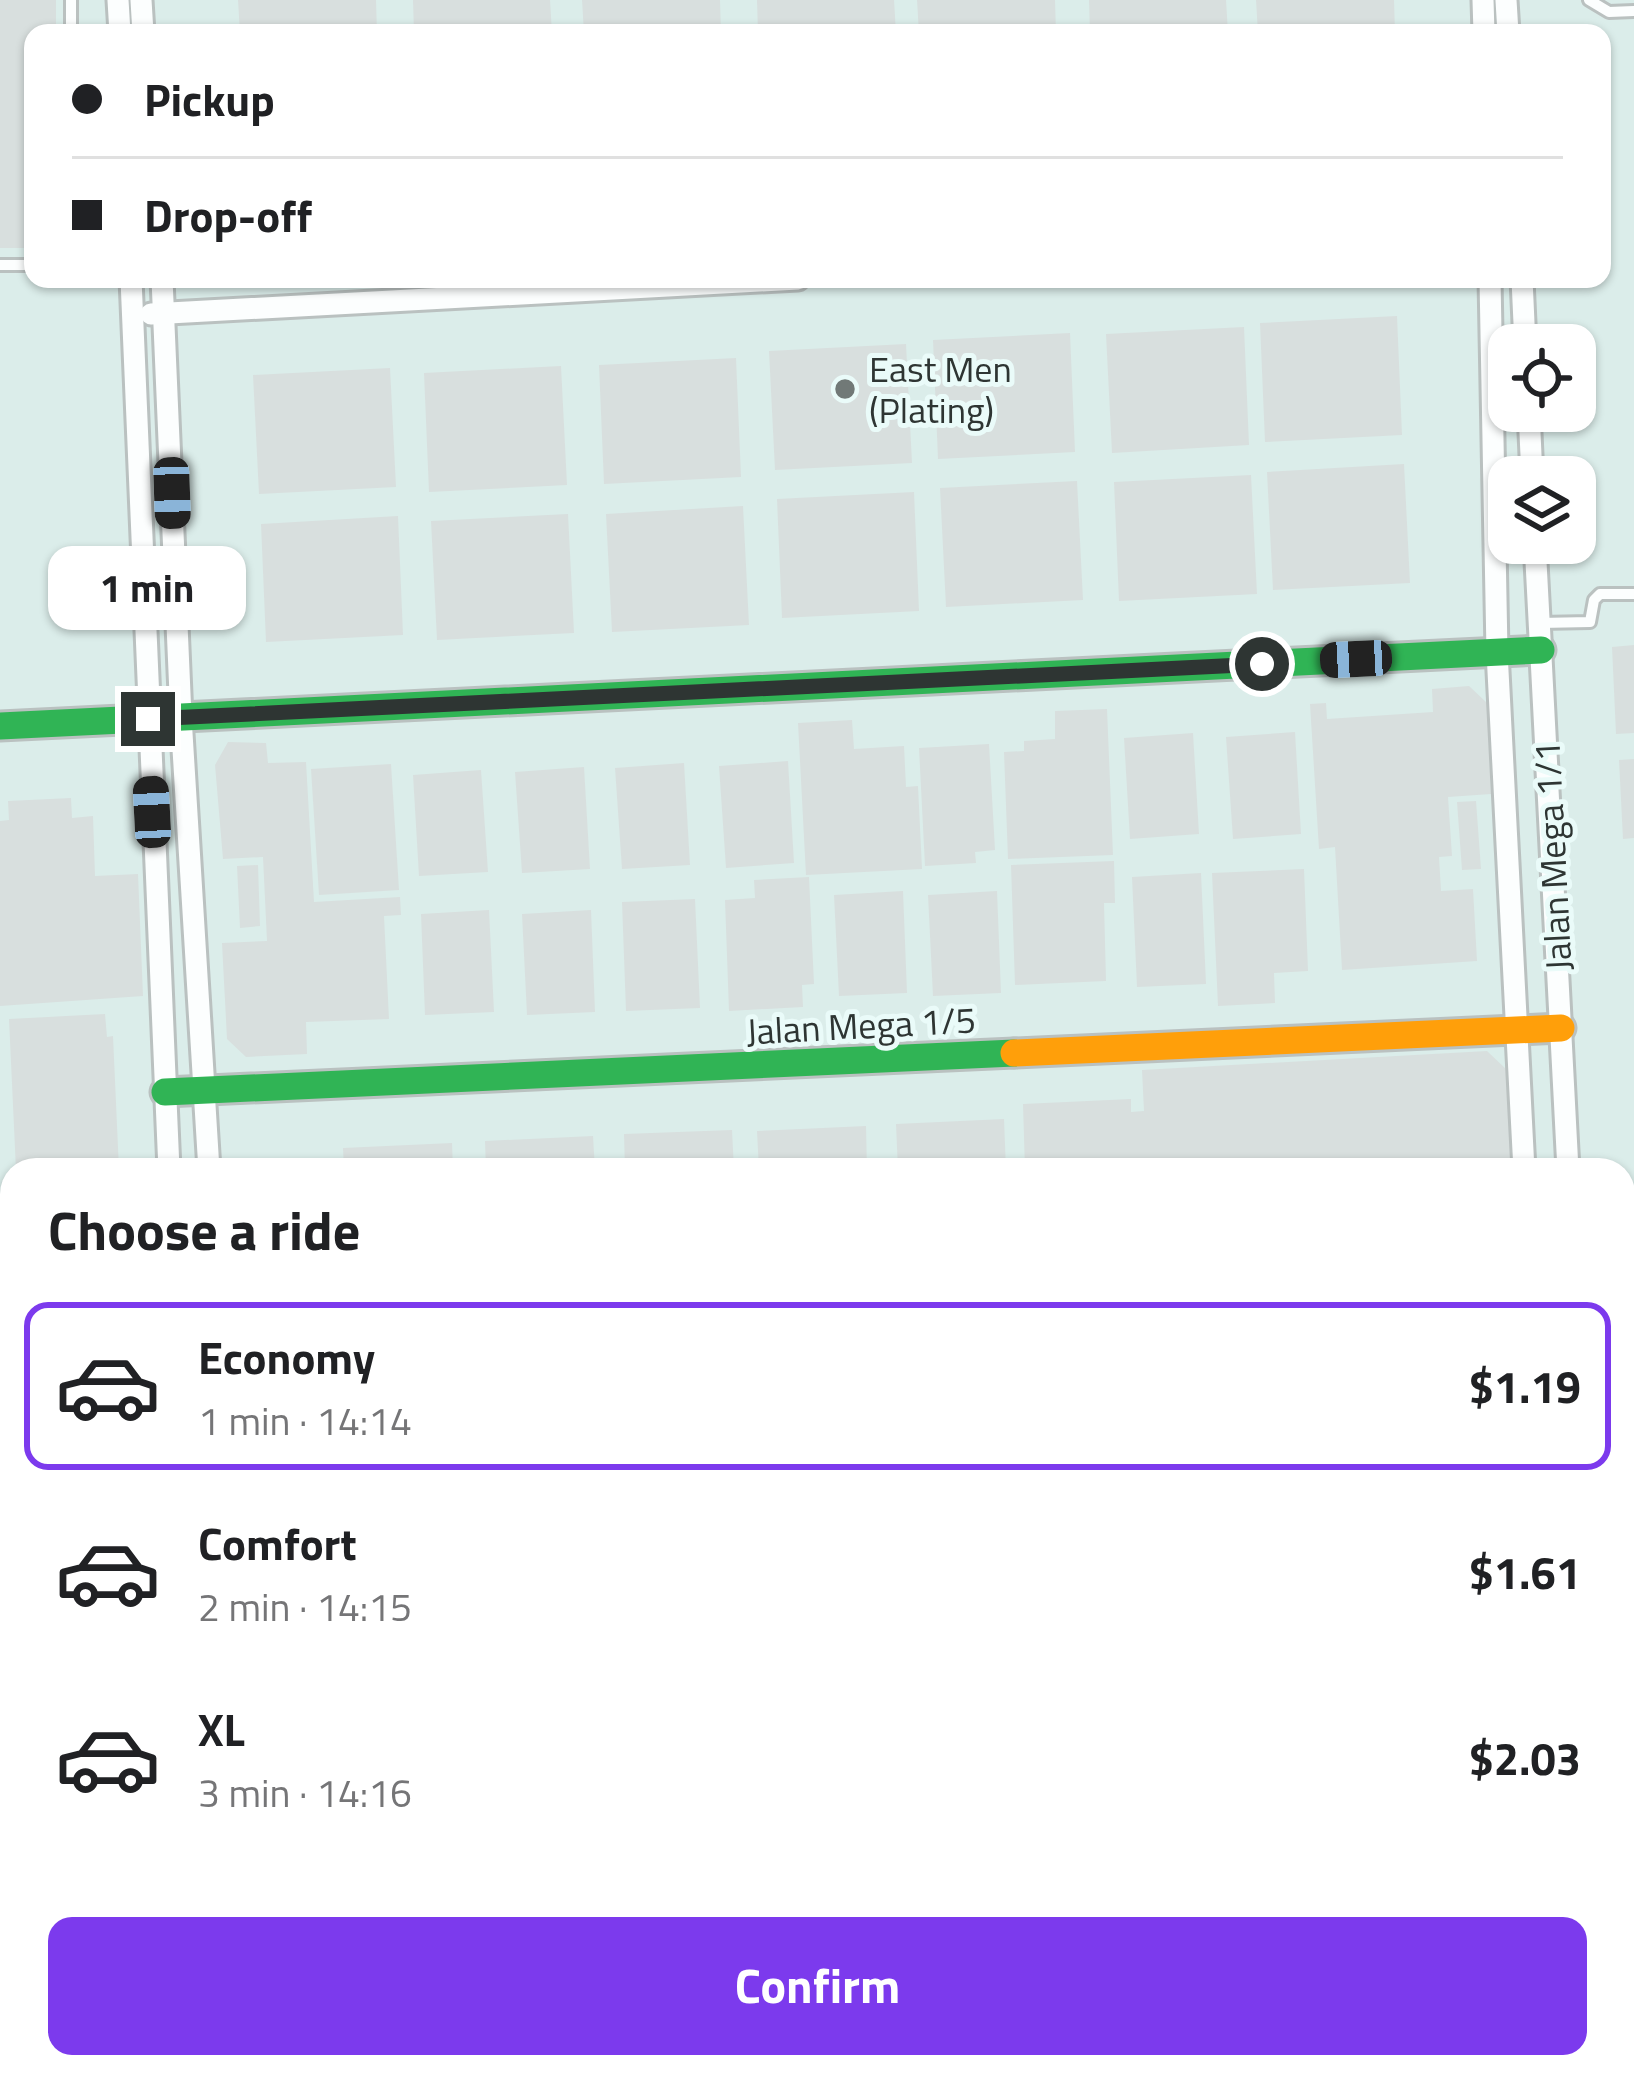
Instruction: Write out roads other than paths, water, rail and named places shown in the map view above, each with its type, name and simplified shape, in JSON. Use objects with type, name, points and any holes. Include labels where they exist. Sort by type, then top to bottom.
[{"type":"street","points":[[131,288],[169,1158]]},
{"type":"street","points":[[163,288],[181,717],[208,1158]]},
{"type":"street","points":[[132,314],[635,288]]},
{"type":"street","points":[[1490,288],[1497,652],[1523,1158]]},
{"type":"street","points":[[1522,288],[1524,324]]},
{"type":"street","name":"Jalan Mega 1/1","points":[[1536,564],[1567,1158]]},
{"type":"street","points":[[0,726],[1497,652],[1540,636]]},
{"type":"street","name":"Jalan Mega 1/5","points":[[165,1092],[1561,1028]]},
{"type":"lane","points":[[1589,0],[1609,12],[1634,11]]},
{"type":"lane","points":[[1540,636],[1590,622],[1594,600],[1600,594],[1634,594]]},
{"type":"place","name":"East Men (Plating)","points":[[845,389]]}]
